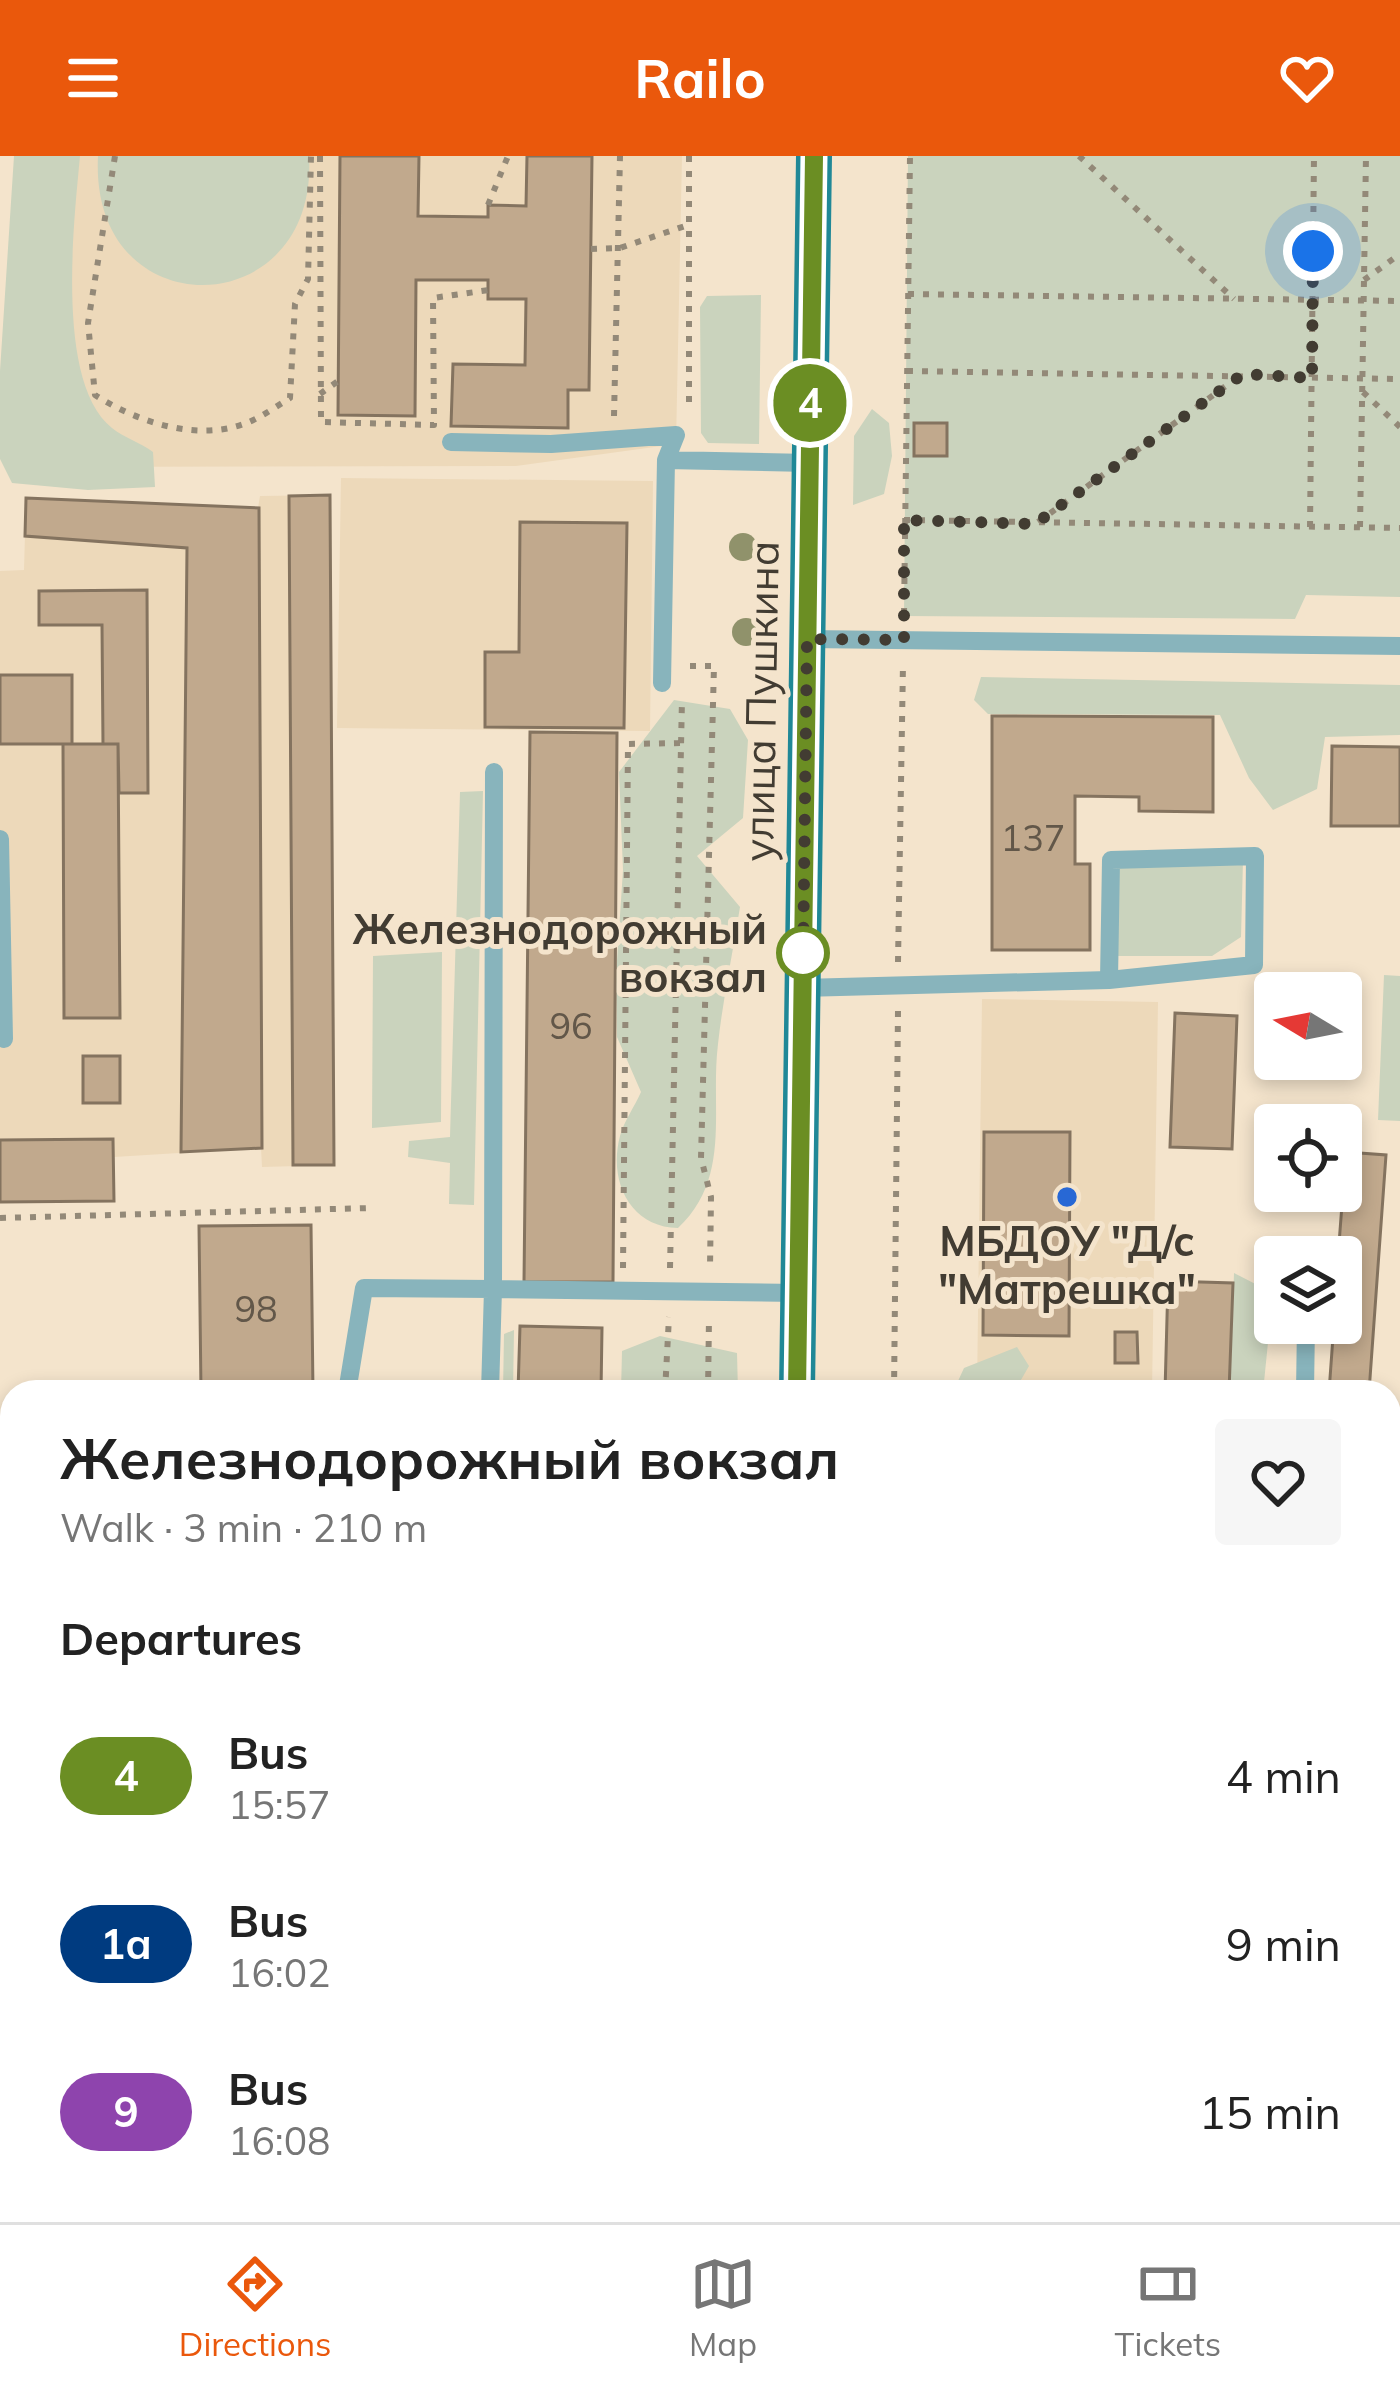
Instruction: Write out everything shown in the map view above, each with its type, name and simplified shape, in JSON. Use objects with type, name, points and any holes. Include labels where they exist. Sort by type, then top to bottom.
[{"type":"main road","name":"улица Пушкина","points":[[797,1380],[814,156]]},
{"type":"lane","points":[[453,434],[551,444],[676,435],[666,460],[662,682]]},
{"type":"lane","points":[[666,460],[809,463]]},
{"type":"lane","points":[[807,639],[1400,646]]},
{"type":"lane","points":[[490,1380],[494,772]]},
{"type":"lane","points":[[0,839],[4,1040]]},
{"type":"lane","points":[[802,988],[1109,980],[1254,965],[1255,856],[1112,860],[1109,980]]},
{"type":"lane","points":[[349,1380],[364,1288],[798,1293]]},
{"type":"lane","points":[[1305,1380],[1306,1344]]},
{"type":"path","points":[[115,156],[88,323],[95,395],[124,413],[171,427],[212,430],[247,423],[290,398],[295,304],[308,279],[311,156]]},
{"type":"path","points":[[320,156],[321,422],[434,425],[453,434]]},
{"type":"path","points":[[488,205],[508,156]]},
{"type":"path","points":[[613,434],[620,156]]},
{"type":"path","points":[[688,156],[689,460]]},
{"type":"path","points":[[894,1380],[910,156]]},
{"type":"path","points":[[1079,156],[1234,299]]},
{"type":"path","points":[[1310,526],[1314,156]]},
{"type":"path","points":[[1360,527],[1366,156]]},
{"type":"path","points":[[591,249],[620,248],[688,225]]},
{"type":"path","points":[[1364,280],[1400,254]]},
{"type":"path","points":[[434,425],[433,298],[488,290]]},
{"type":"path","points":[[908,294],[1400,301]]},
{"type":"path","points":[[907,371],[1400,379]]},
{"type":"path","points":[[1035,524],[1243,374]]},
{"type":"path","points":[[320,394],[338,381]]},
{"type":"path","points":[[1363,392],[1400,427]]},
{"type":"path","points":[[904,520],[1400,528]]},
{"type":"path","points":[[683,666],[715,665],[700,1158],[711,1197],[708,1380]]},
{"type":"path","points":[[666,1380],[683,686]]},
{"type":"path","points":[[623,1286],[628,744],[681,743]]},
{"type":"path","points":[[0,1218],[371,1208]]},
{"type":"shaded area","points":[[37,156],[682,156],[676,444],[516,466],[26,467]]},
{"type":"shaded area","points":[[341,478],[653,481],[650,731],[337,728]]},
{"type":"shaded area","points":[[330,495],[334,1165],[262,1167],[261,1148],[114,1157],[0,1202],[0,571],[24,570],[26,498],[258,508],[260,496]]},
{"type":"shaded area","name":"МБДОУ \"Д/с \"Матрешка\"","points":[[982,999],[1158,1002],[1152,1380],[977,1380]]},
{"type":"green space","points":[[14,156],[80,156],[72,300],[82,376],[94,406],[112,428],[153,452],[155,487],[88,490],[12,483],[0,459],[0,371]]},
{"type":"green space","points":[[98,156],[309,156],[302,212],[279,252],[244,276],[204,285],[163,277],[129,254],[105,213]]},
{"type":"green space","points":[[908,156],[1400,156],[1400,597],[1306,595],[1295,619],[904,616]]},
{"type":"green space","points":[[761,295],[759,444],[708,443],[701,433],[700,307],[707,296]]},
{"type":"green space","points":[[872,409],[889,423],[892,456],[884,494],[853,505],[854,436]]},
{"type":"green space","points":[[981,677],[1400,685],[1400,735],[1325,737],[1317,789],[1273,810],[1249,778],[1220,715],[988,714],[974,700]]},
{"type":"green space","points":[[674,700],[730,709],[748,740],[743,818],[697,856],[740,907],[718,1044],[712,1165],[695,1208],[678,1228],[661,1226],[635,1210],[620,1185],[617,1169],[622,1130],[641,1092],[617,1037],[623,870],[619,772]]},
{"type":"green space","points":[[483,791],[474,1205],[449,1204],[450,1163],[408,1157],[409,1141],[450,1137],[460,792]]},
{"type":"green space","points":[[1243,860],[1241,937],[1212,956],[1117,956],[1117,864]]},
{"type":"green space","points":[[442,952],[441,1122],[372,1128],[373,956]]},
{"type":"green space","points":[[1384,975],[1400,976],[1400,1121],[1378,1120]]},
{"type":"green space","points":[[1234,1273],[1254,1283],[1254,1344],[1268,1344],[1264,1380],[1230,1380]]},
{"type":"green space","points":[[514,1330],[513,1380],[503,1380],[504,1334]]},
{"type":"green space","points":[[660,1336],[737,1353],[738,1380],[621,1380],[622,1351]]},
{"type":"green space","points":[[1017,1347],[1029,1366],[1021,1380],[958,1380],[964,1368]]},
{"type":"building","points":[[340,156],[419,156],[418,216],[488,217],[488,205],[526,206],[527,156],[592,156],[589,390],[568,390],[568,428],[451,426],[453,364],[525,365],[526,299],[488,299],[488,280],[416,280],[415,416],[338,415]]},
{"type":"building","points":[[914,423],[947,423],[947,456],[914,456]]},
{"type":"building","points":[[330,495],[334,1165],[293,1165],[289,496]]},
{"type":"building","points":[[26,498],[259,508],[262,1148],[181,1152],[187,548],[25,536]]},
{"type":"building","points":[[520,522],[627,523],[624,728],[485,727],[485,652],[519,652]]},
{"type":"building","points":[[147,590],[148,793],[119,793],[118,744],[103,744],[102,625],[39,625],[39,591]]},
{"type":"building","points":[[0,675],[72,675],[72,744],[0,744]]},
{"type":"building","points":[[992,716],[1213,717],[1213,812],[1139,811],[1139,797],[1075,796],[1075,864],[1090,864],[1090,950],[992,950]]},
{"type":"building","points":[[530,732],[617,733],[613,1282],[524,1282]]},
{"type":"building","points":[[63,744],[118,744],[120,1018],[64,1018]]},
{"type":"building","points":[[1332,746],[1400,747],[1400,826],[1331,826]]},
{"type":"building","points":[[1175,1013],[1237,1016],[1232,1149],[1170,1147]]},
{"type":"building","points":[[83,1056],[120,1056],[120,1103],[83,1103]]},
{"type":"building","points":[[984,1132],[1070,1132],[1069,1336],[983,1335]]},
{"type":"building","points":[[113,1139],[114,1201],[0,1202],[0,1140]]},
{"type":"building","points":[[1362,1153],[1386,1155],[1370,1380],[1330,1380],[1332,1344],[1362,1344],[1362,1236],[1340,1236],[1341,1212],[1362,1212]]},
{"type":"building","points":[[311,1225],[313,1380],[201,1380],[199,1226]]},
{"type":"building","points":[[1168,1281],[1233,1283],[1229,1380],[1165,1380]]},
{"type":"building","points":[[520,1326],[602,1328],[601,1380],[518,1380]]},
{"type":"building","points":[[1115,1332],[1137,1332],[1138,1363],[1115,1363]]},
{"type":"bus line","name":"4","points":[[797,1380],[814,156]]},
{"type":"place","name":"Железнодорожный вокзал","points":[[803,953]]},
{"type":"place","name":"МБДОУ \"Д/с \"Матрешка\"","points":[[1067,1197]]},
{"type":"route","points":[[803,953],[803,962],[807,639],[904,640],[904,520],[1035,524],[1243,374],[1312,378],[1313,251]]}]
